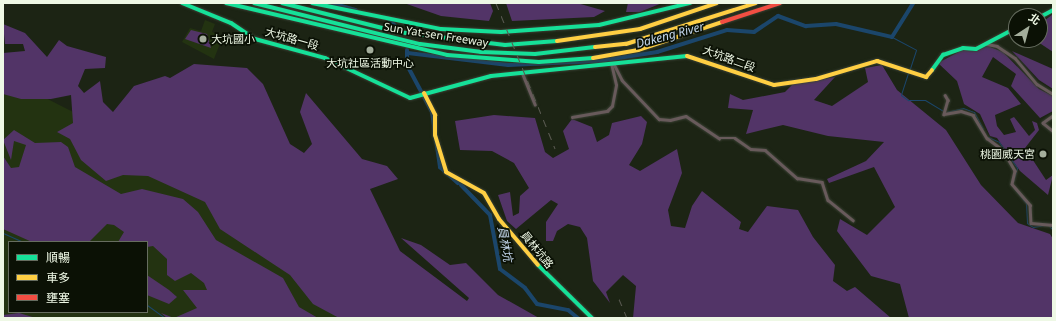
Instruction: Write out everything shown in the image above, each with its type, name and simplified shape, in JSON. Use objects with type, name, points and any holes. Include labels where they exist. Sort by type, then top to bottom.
[{"type":"main road","name":"大坑路一段","points":[[182,3],[232,23],[255,38],[325,58],[407,97],[422,94]]},
{"type":"main road","points":[[226,3],[439,54],[538,62],[593,58],[638,50],[780,3]]},
{"type":"main road","name":"Sun Yat-sen Freeway","points":[[254,3],[420,44],[481,52],[535,54],[626,44],[756,3]]},
{"type":"main road","name":"Sun Yat-sen Freeway","points":[[282,3],[398,32],[505,45],[569,42],[614,34],[717,3]]},
{"type":"main road","points":[[312,3],[441,30],[501,32],[599,25],[690,3]]},
{"type":"main road","points":[[986,44],[1008,32]]},
{"type":"main road","name":"大坑路二段","points":[[422,94],[522,72],[613,63],[699,57],[774,85],[816,79],[878,61],[891,63],[908,74],[930,76],[935,62],[943,55],[986,44]]},
{"type":"main road","name":"員林坑路","points":[[422,94],[435,115],[435,135],[446,172],[484,193],[499,219],[548,277],[592,318]]},
{"type":"street","points":[[986,44],[997,46],[1016,58],[1037,84],[1053,94]]},
{"type":"street","points":[[572,117],[607,111],[612,106],[616,86],[613,63]]},
{"type":"street","points":[[613,63],[622,80],[659,118],[670,120],[686,116],[719,138],[735,138],[751,149],[764,150],[797,178],[822,182],[828,200],[853,220]]},
{"type":"street","points":[[522,72],[535,104]]},
{"type":"street","points":[[945,95],[948,100],[944,112],[961,111],[977,118],[984,135],[1001,147],[1014,167],[1013,186],[1030,205],[1031,223],[1053,226]]},
{"type":"street","points":[[1053,116],[1043,123],[1053,131]]},
{"type":"shaded area","points":[[404,3],[490,3],[493,11],[489,21],[441,16]]},
{"type":"shaded area","points":[[506,3],[577,3],[605,11],[594,17],[512,21]]},
{"type":"shaded area","points":[[628,3],[662,3],[640,12],[626,12]]},
{"type":"shaded area","points":[[1053,14],[1053,52],[1047,48],[1048,18]]},
{"type":"shaded area","name":"大坑國小","points":[[205,20],[215,24],[212,32],[223,36],[214,59],[182,42],[190,28],[201,31]]},
{"type":"shaded area","points":[[3,24],[25,33],[47,57],[59,40],[67,46],[106,57],[105,68],[85,69],[78,86],[84,93],[100,81],[103,102],[113,112],[134,86],[165,76],[170,78],[194,64],[247,68],[263,84],[290,144],[304,153],[312,144],[300,112],[306,93],[362,159],[387,166],[398,179],[370,189],[400,251],[467,301],[469,298],[401,238],[421,245],[450,265],[466,263],[498,295],[539,318],[339,318],[313,304],[290,275],[220,229],[205,202],[148,176],[123,175],[106,181],[81,160],[70,139],[57,132],[73,123],[71,95],[51,99],[21,99],[3,94],[3,53],[25,51],[23,44],[5,44]]},
{"type":"shaded area","points":[[191,30],[207,34],[211,48],[185,39]]},
{"type":"shaded area","points":[[985,45],[1003,52],[1039,89],[1053,96],[1053,111],[1040,118],[1011,86],[1016,74],[993,57],[982,77],[1008,88],[1021,104],[995,115],[997,126],[1004,135],[1016,132],[1010,119],[1014,117],[1029,136],[1035,130],[1032,121],[1037,123],[1039,130],[1025,148],[1046,180],[1053,175],[1048,195],[1020,171],[997,138],[990,136],[980,114],[964,104],[957,81],[938,63],[964,49],[977,51]]},
{"type":"shaded area","points":[[1012,51],[1053,69],[1053,89],[1039,80]]},
{"type":"shaded area","points":[[3,56],[30,90],[77,114],[204,191],[347,318],[3,318]]},
{"type":"shaded area","points":[[882,65],[897,90],[946,130],[981,185],[1018,223],[1050,234],[1053,239],[1053,318],[909,318],[900,284],[871,276],[837,231],[840,219],[867,235],[895,207],[874,167],[829,183],[827,179],[866,161],[884,142],[828,136],[783,125],[746,134],[753,110],[728,108],[730,94],[743,100],[785,92],[793,84],[835,77],[814,100],[832,106],[868,82],[865,68]]},
{"type":"shaded area","points":[[494,115],[535,118],[545,152],[553,158],[569,149],[563,131],[572,119],[592,127],[597,142],[609,135],[612,123],[641,116],[647,122],[642,144],[629,165],[640,171],[677,149],[682,173],[668,210],[671,226],[685,228],[692,206],[702,191],[741,222],[739,229],[748,232],[767,206],[798,210],[813,237],[835,265],[833,281],[847,291],[855,287],[891,318],[633,318],[636,286],[623,275],[606,292],[610,303],[593,281],[587,238],[580,227],[568,224],[557,231],[553,241],[546,241],[546,222],[558,204],[551,200],[516,229],[507,221],[498,195],[510,192],[513,216],[519,213],[520,196],[529,188],[514,163],[492,151],[460,150],[455,121]]},
{"type":"shaded area","points":[[14,130],[35,143],[61,142],[68,147],[75,167],[121,194],[142,189],[183,199],[198,212],[216,240],[283,278],[299,307],[318,318],[174,318],[197,308],[183,290],[207,290],[204,283],[191,273],[175,281],[167,275],[167,259],[153,246],[148,247],[148,241],[119,241],[124,232],[114,225],[107,224],[90,241],[30,241],[3,229],[3,156],[11,168],[19,167],[26,145],[14,141],[11,160],[3,140]]},
{"type":"shaded area","points":[[148,276],[177,297],[169,304],[148,295]]},
{"type":"shaded area","points":[[19,313],[36,318],[3,318],[3,315]]},
{"type":"shaded area","points":[[161,313],[174,318],[167,318]]},
{"type":"waterway","name":"Dakeng River","points":[[331,3],[356,10]]},
{"type":"waterway","name":"Dakeng River","points":[[408,53],[508,65],[599,61],[657,52],[727,30],[754,32],[778,16],[806,26],[836,24],[892,37],[913,3]]},
{"type":"waterway","name":"Dakeng River","points":[[388,18],[397,28]]},
{"type":"waterway","points":[[892,37],[916,50],[909,71]]},
{"type":"waterway","name":"員林坑","points":[[407,50],[407,65],[432,112],[440,167],[458,183]]},
{"type":"waterway","points":[[908,73],[901,95],[908,100],[925,100],[943,111]]},
{"type":"waterway","points":[[946,112],[963,108],[974,112],[983,129]]},
{"type":"waterway","points":[[988,137],[999,142],[1017,168],[1013,182]]},
{"type":"waterway","name":"員林坑","points":[[461,185],[490,215],[500,269],[525,288],[537,304],[568,310],[578,318]]},
{"type":"waterway","points":[[1013,187],[1026,203],[1027,223],[1033,227],[1045,225]]},
{"type":"waterway","points":[[1049,226],[1053,230]]},
{"type":"waterway","points":[[3,233],[21,241]]},
{"type":"waterway","points":[[148,306],[165,318]]},
{"type":"railway","points":[[496,3],[555,148]]},
{"type":"railway","points":[[619,299],[627,318]]},
{"type":"traffic: fast","points":[[182,3],[231,23],[255,39],[325,58],[410,98],[491,76],[687,56]]},
{"type":"traffic: fast","points":[[226,3],[447,55],[539,62],[593,58]]},
{"type":"traffic: fast","points":[[254,3],[420,44],[481,52],[535,54],[595,47]]},
{"type":"traffic: fast","points":[[282,3],[398,32],[505,45],[557,41]]},
{"type":"traffic: fast","points":[[312,3],[441,29],[501,32],[599,25],[690,3]]},
{"type":"traffic: fast","points":[[1048,13],[1053,10]]},
{"type":"traffic: fast","points":[[932,70],[943,55],[963,48],[976,49],[1008,32]]},
{"type":"traffic: fast","points":[[538,265],[592,318]]},
{"type":"traffic: slow","points":[[557,41],[640,29],[717,3]]},
{"type":"traffic: slow","points":[[595,47],[626,44],[756,3]]},
{"type":"traffic: slow","points":[[593,58],[638,50],[722,22]]},
{"type":"traffic: slow","points":[[687,56],[774,85],[816,79],[877,61],[926,77],[932,70]]},
{"type":"traffic: slow","points":[[424,93],[435,115],[435,135],[446,172],[484,193],[499,219],[538,265]]},
{"type":"traffic: jam","points":[[722,22],[780,3]]},
{"type":"place","name":"大坑國小","points":[[203,39]]},
{"type":"place","name":"大坑社區活動中心","points":[[370,50]]},
{"type":"place","name":"桃園威天宮","points":[[1043,154]]}]
